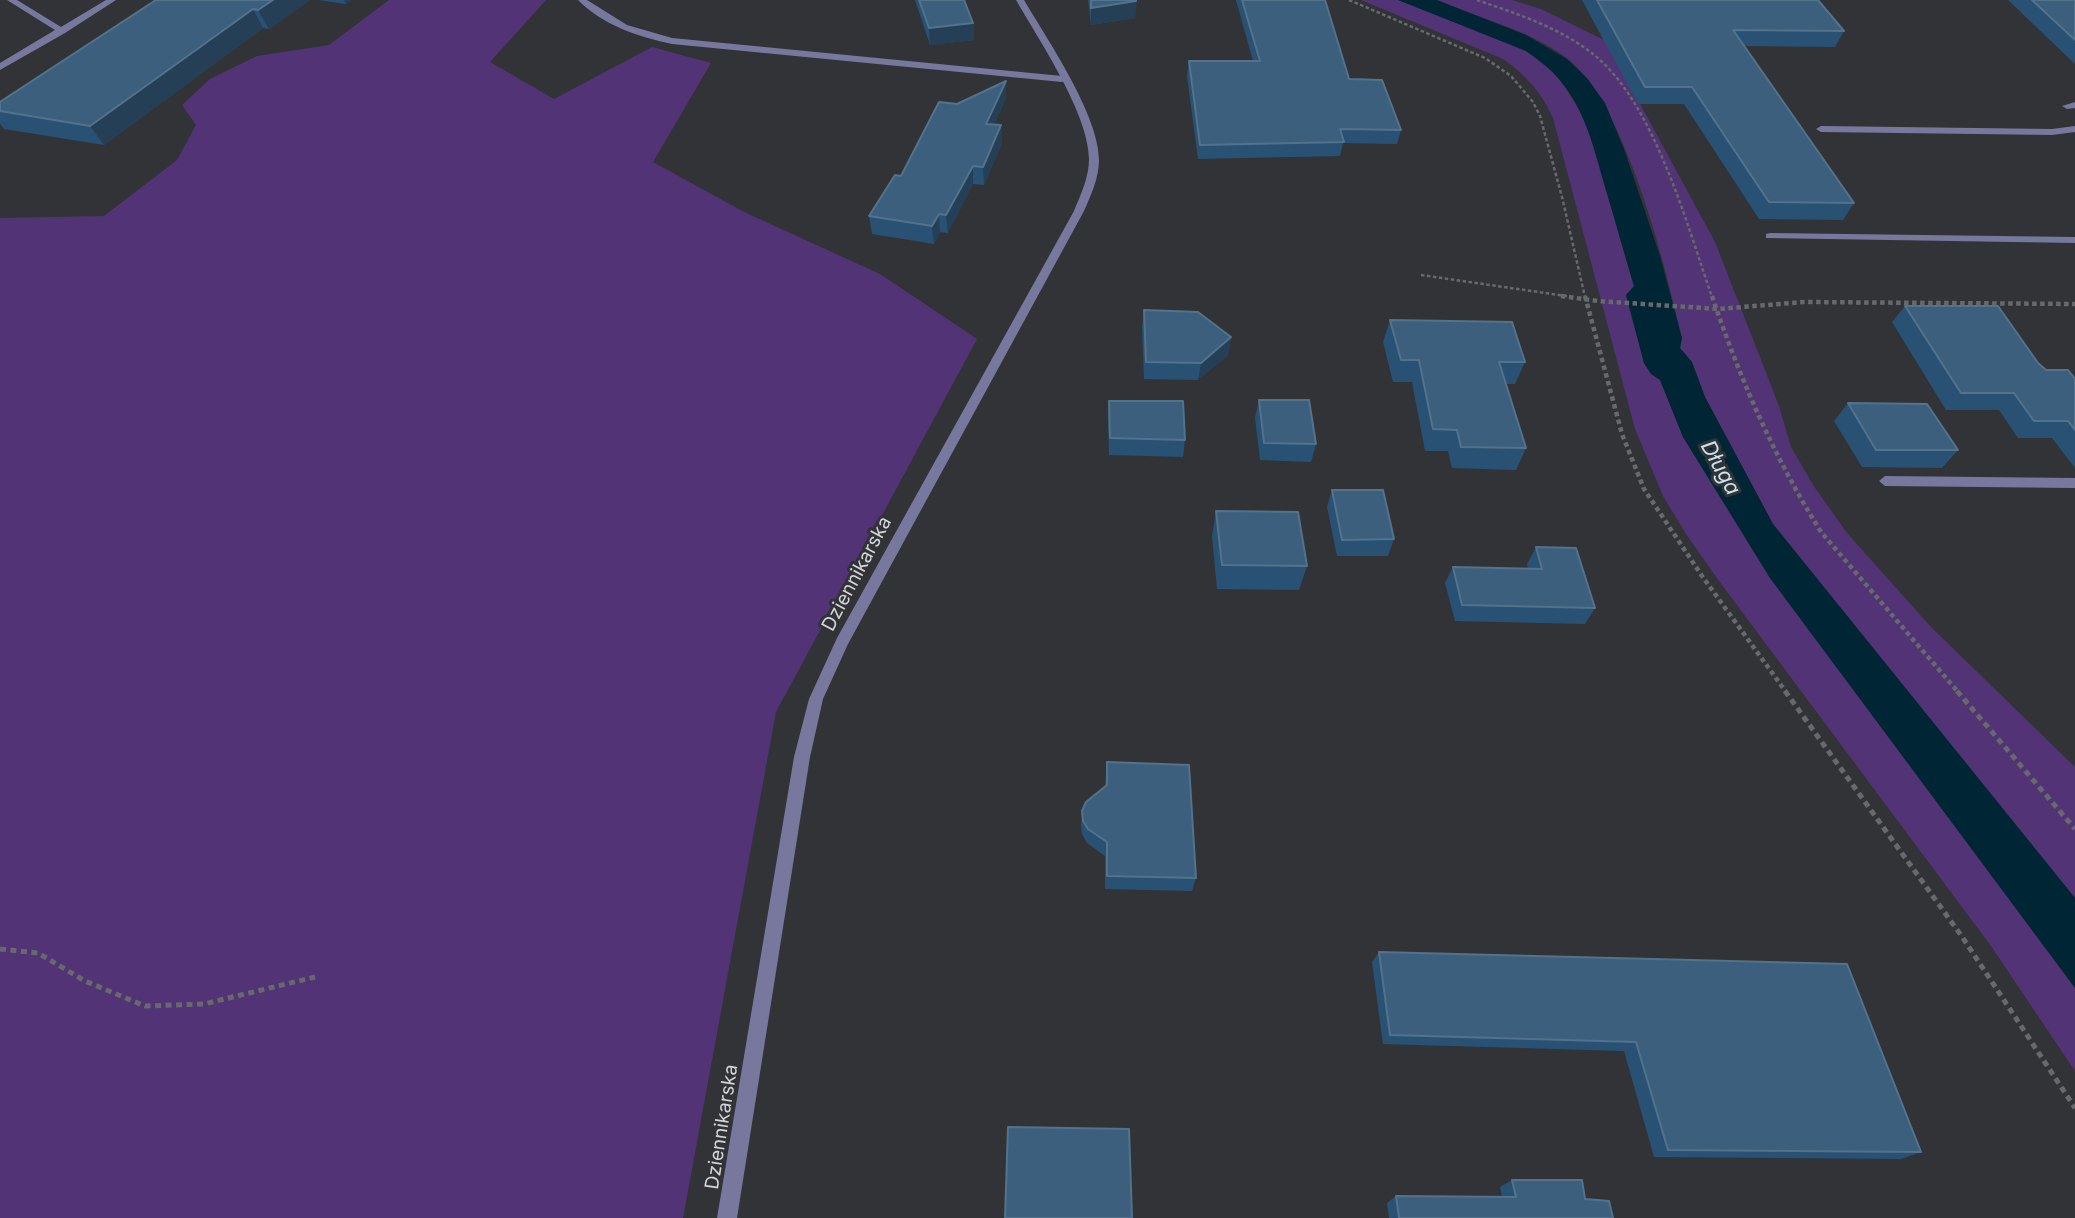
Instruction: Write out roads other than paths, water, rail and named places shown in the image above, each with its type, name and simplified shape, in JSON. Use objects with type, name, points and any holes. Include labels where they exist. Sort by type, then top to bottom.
[{"type":"street","points":[[10,0],[62,31]]},
{"type":"street","points":[[0,67],[112,0]]},
{"type":"street","points":[[582,0],[629,31],[673,41],[1062,79]]},
{"type":"street","name":"Dziennikarska","points":[[727,1218],[802,757],[816,699],[860,606],[1087,194],[1094,168],[1092,142],[1020,0]]},
{"type":"street","points":[[1821,129],[2052,132],[2075,129]]},
{"type":"street","points":[[1770,236],[2075,240]]},
{"type":"street","points":[[1885,481],[2075,483]]},
{"type":"water","name":"Długa","points":[[1398,0],[1437,0],[1526,35],[1567,59],[1587,78],[1605,103],[1624,149],[1660,256],[1682,338],[1680,348],[1692,362],[1705,397],[1773,524],[2075,898],[2075,988],[1770,578],[1683,437],[1660,380],[1651,374],[1644,363],[1626,295],[1634,286],[1587,128],[1570,94],[1544,64],[1526,51]]}]
